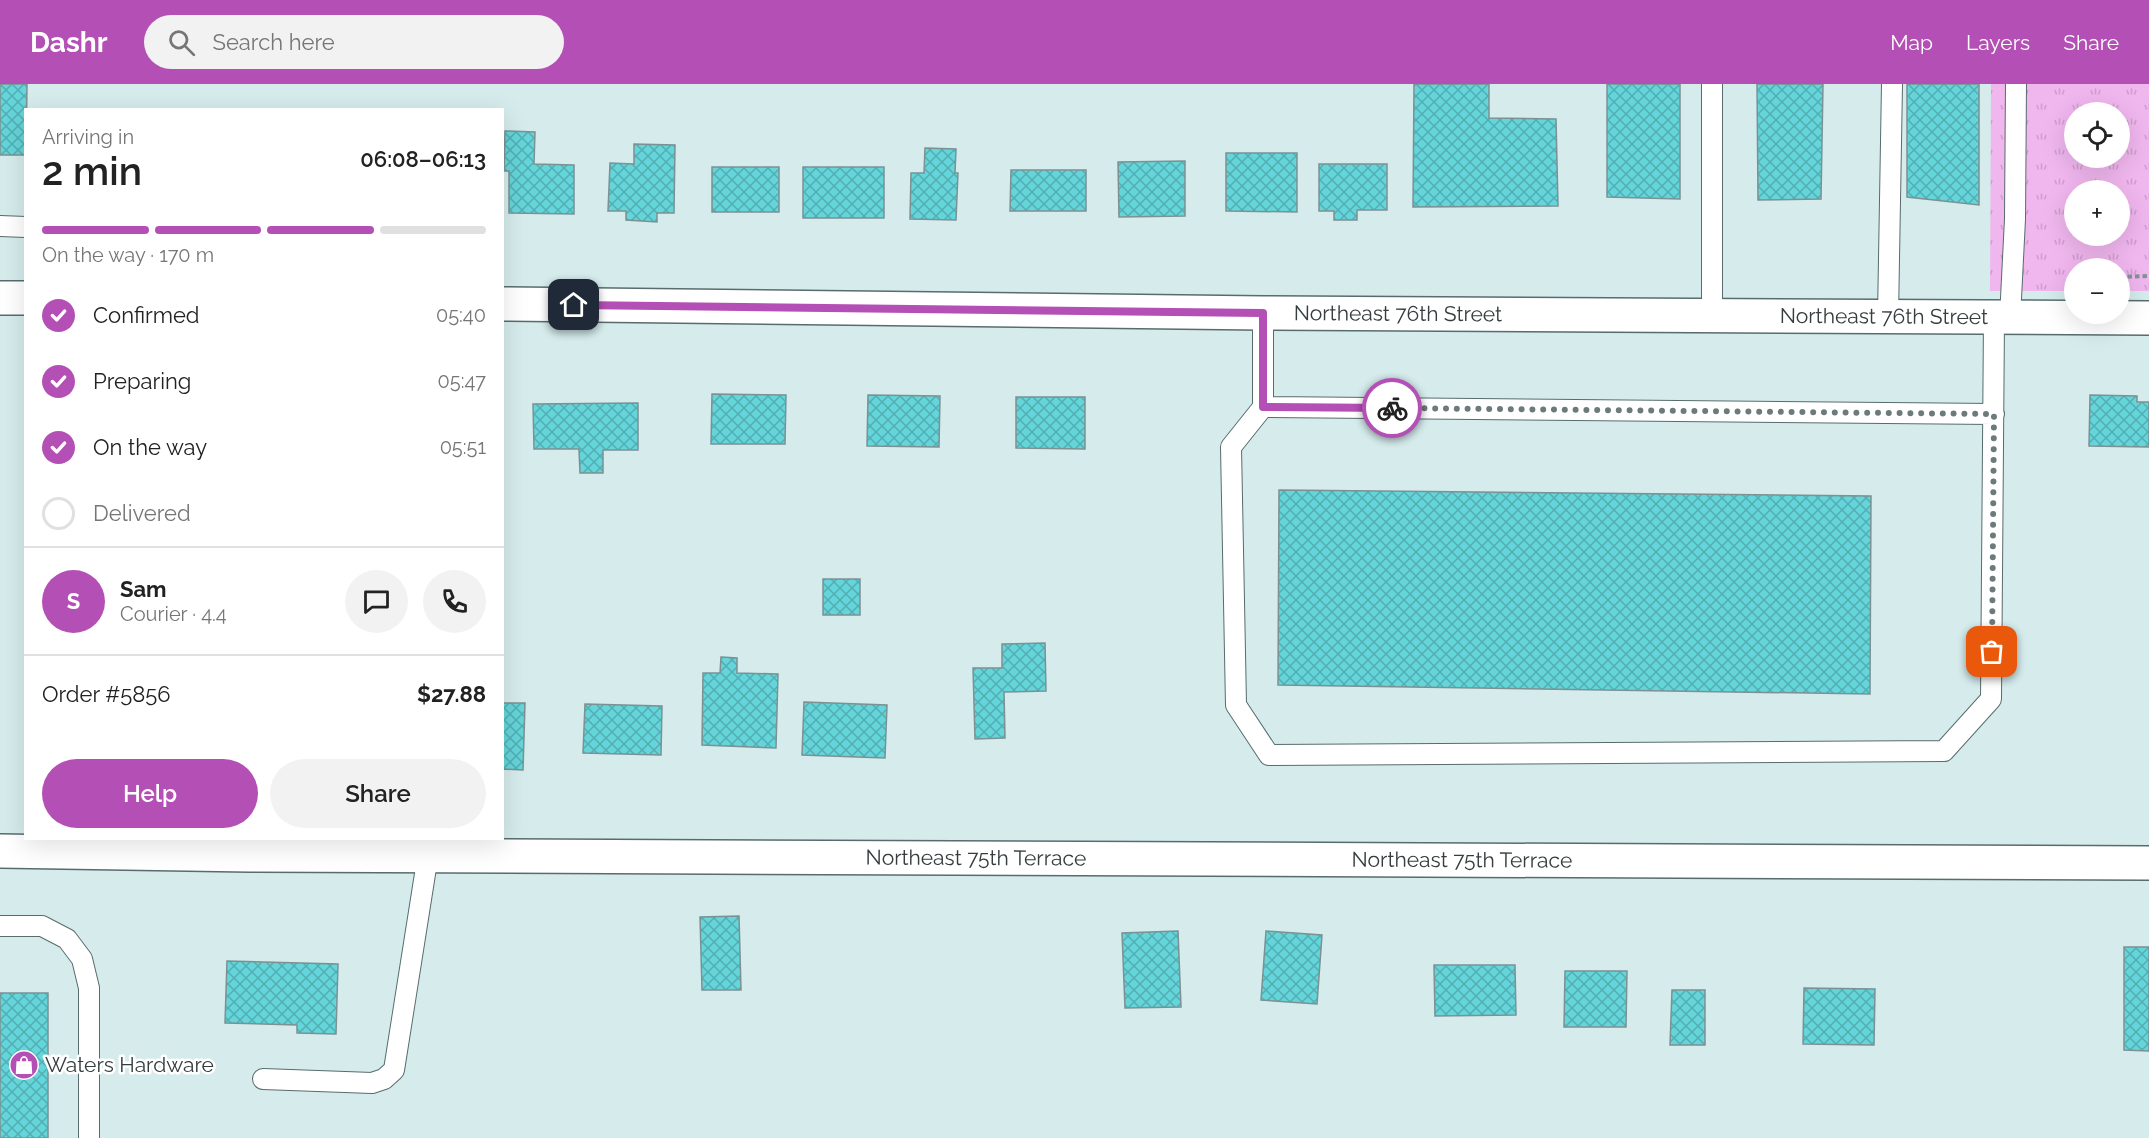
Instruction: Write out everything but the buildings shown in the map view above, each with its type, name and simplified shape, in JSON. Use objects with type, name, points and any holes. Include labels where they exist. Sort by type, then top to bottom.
[{"type":"street","points":[[0,298],[24,298]]},
{"type":"street","name":"Northeast 76th Street","points":[[504,304],[1263,313],[2149,318]]},
{"type":"street","name":"Northeast 75th Terrace","points":[[0,851],[2149,863]]},
{"type":"lane","points":[[1712,84],[1712,316]]},
{"type":"lane","points":[[1888,317],[1892,84]]},
{"type":"lane","points":[[1263,313],[1263,407],[1231,447],[1231,459],[1236,705],[1269,755],[1944,751],[1991,699],[1994,414],[2002,318],[2015,219],[2016,84]]},
{"type":"lane","points":[[0,226],[24,227]]},
{"type":"lane","points":[[1263,407],[1994,414]]},
{"type":"lane","points":[[263,1079],[372,1083],[384,1079],[394,1070],[428,855]]},
{"type":"lane","points":[[0,926],[42,926],[67,939],[82,959],[89,988],[89,1138]]},
{"type":"path","points":[[2130,277],[2149,276]]},
{"type":"green space","points":[[1991,84],[2149,84],[2149,291],[2130,291],[2130,258],[2064,258],[2064,291],[1990,291]]},
{"type":"way so far","points":[[1392,408],[1994,414],[1992,652]]},
{"type":"place","name":"Waters Hardware","points":[[24,1065]]},
{"type":"route","points":[[574,305],[1263,313],[1263,407],[1392,408]]}]
